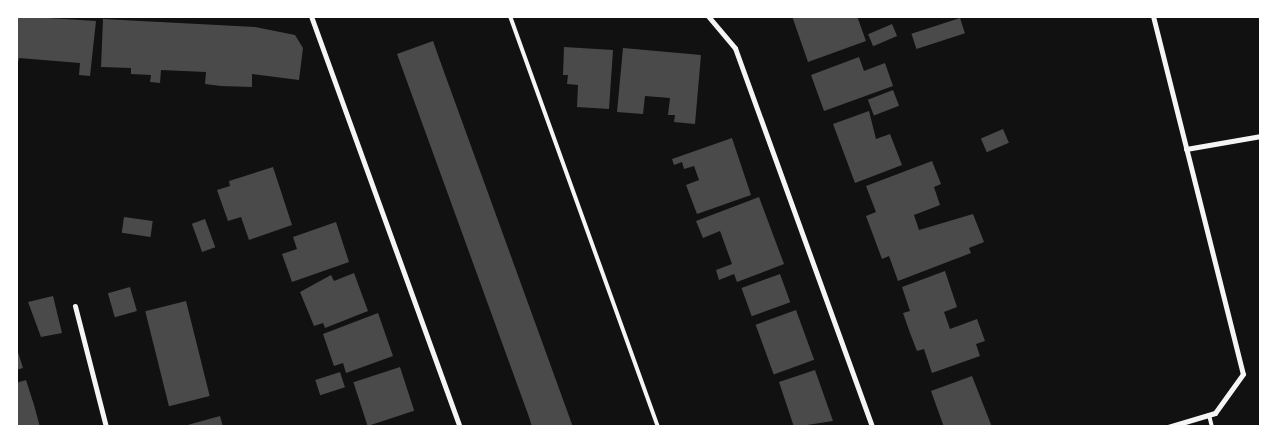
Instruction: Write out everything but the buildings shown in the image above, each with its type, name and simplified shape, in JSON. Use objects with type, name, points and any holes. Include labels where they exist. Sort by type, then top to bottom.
[{"type":"street","points":[[311,16],[460,427]]},
{"type":"street","points":[[708,16],[735,48],[872,427]]},
{"type":"street","points":[[1153,16],[1243,374],[1209,415],[1168,427]]},
{"type":"street","points":[[1186,149],[1261,136]]},
{"type":"street","points":[[75,306],[106,427]]},
{"type":"lane","points":[[510,16],[658,427]]},
{"type":"lane","points":[[1209,415],[1212,427]]}]
